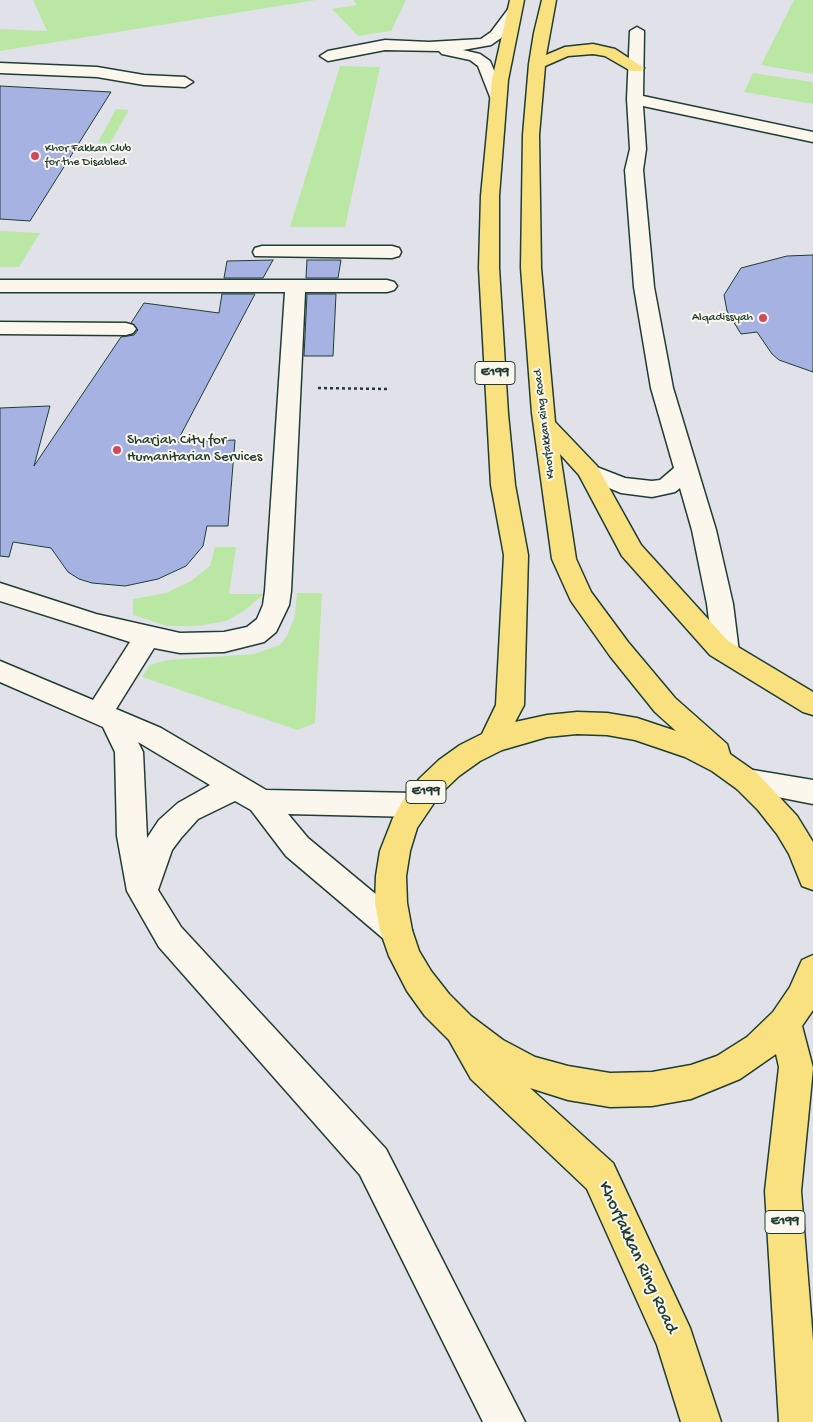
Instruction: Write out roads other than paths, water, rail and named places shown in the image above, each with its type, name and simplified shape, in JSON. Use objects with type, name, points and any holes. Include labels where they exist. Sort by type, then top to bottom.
[{"type":"highway","name":"Khorfakkan Ring Road","points":[[549,0],[537,64],[531,135],[531,268],[545,424],[564,559],[580,595],[619,649],[665,705],[696,731],[747,781]]},
{"type":"highway","name":"E199","points":[[492,742],[510,705],[516,555],[503,485],[489,268],[490,196],[498,99],[516,5]]},
{"type":"highway","points":[[543,28],[557,38],[589,46],[626,46],[636,35]]},
{"type":"highway","points":[[537,64],[565,52],[593,49],[610,52],[636,68]]},
{"type":"highway","points":[[545,424],[589,471],[631,550],[719,648],[813,705]]},
{"type":"highway","name":"E199","points":[[813,877],[802,850],[787,825],[747,781],[722,763],[695,748],[666,737],[614,725],[577,723],[547,726],[519,732],[492,742],[449,768],[430,786],[415,805],[404,827],[394,859],[391,903],[396,930],[405,956],[419,981],[437,1005],[459,1027],[491,1051],[528,1071],[568,1083],[610,1090],[652,1089],[691,1082],[728,1068],[759,1048],[785,1023],[804,995],[813,970]]},
{"type":"highway","name":"E199","points":[[785,1023],[796,1067],[783,1191],[799,1422]]},
{"type":"highway","name":"Khorfakkan Ring Road","points":[[459,1027],[483,1068],[600,1176],[676,1342],[701,1422]]},
{"type":"street","points":[[328,56],[385,45],[428,47],[472,45],[486,42],[496,35],[516,5]]},
{"type":"street","points":[[636,35],[635,99],[638,149],[634,170],[644,288],[662,388],[704,530],[710,566],[720,604],[726,652]]},
{"type":"street","points":[[428,47],[475,57],[485,64],[498,99]]},
{"type":"street","points":[[0,68],[97,72],[144,80],[185,82]]},
{"type":"street","points":[[635,99],[813,137]]},
{"type":"street","points":[[262,252],[392,252]]},
{"type":"street","points":[[85,329],[93,305],[109,292],[127,286]]},
{"type":"street","points":[[3,304],[127,286],[387,286]]},
{"type":"street","points":[[0,592],[92,622],[147,637],[180,643],[224,642],[255,635],[267,625],[276,605],[278,590],[295,286]]},
{"type":"street","points":[[3,304],[85,329],[126,329]]},
{"type":"street","points":[[589,471],[621,485],[652,489],[667,487],[686,469]]},
{"type":"street","points":[[106,717],[147,637]]},
{"type":"street","points":[[0,671],[151,736],[250,795],[297,847],[396,930]]},
{"type":"street","points":[[106,717],[129,752],[132,836],[142,891],[170,937],[373,1162],[505,1422]]},
{"type":"street","points":[[747,781],[813,792]]},
{"type":"street","points":[[142,891],[159,845],[170,829],[188,811],[216,795],[250,795],[415,805]]},
{"type":"place","name":"Khor Fakkan Club for the Disabled","points":[[35,156]]},
{"type":"place","name":"Alqadissyah","points":[[763,318]]},
{"type":"place","name":"Sharjah City for Humanitarian Services","points":[[117,450]]}]
